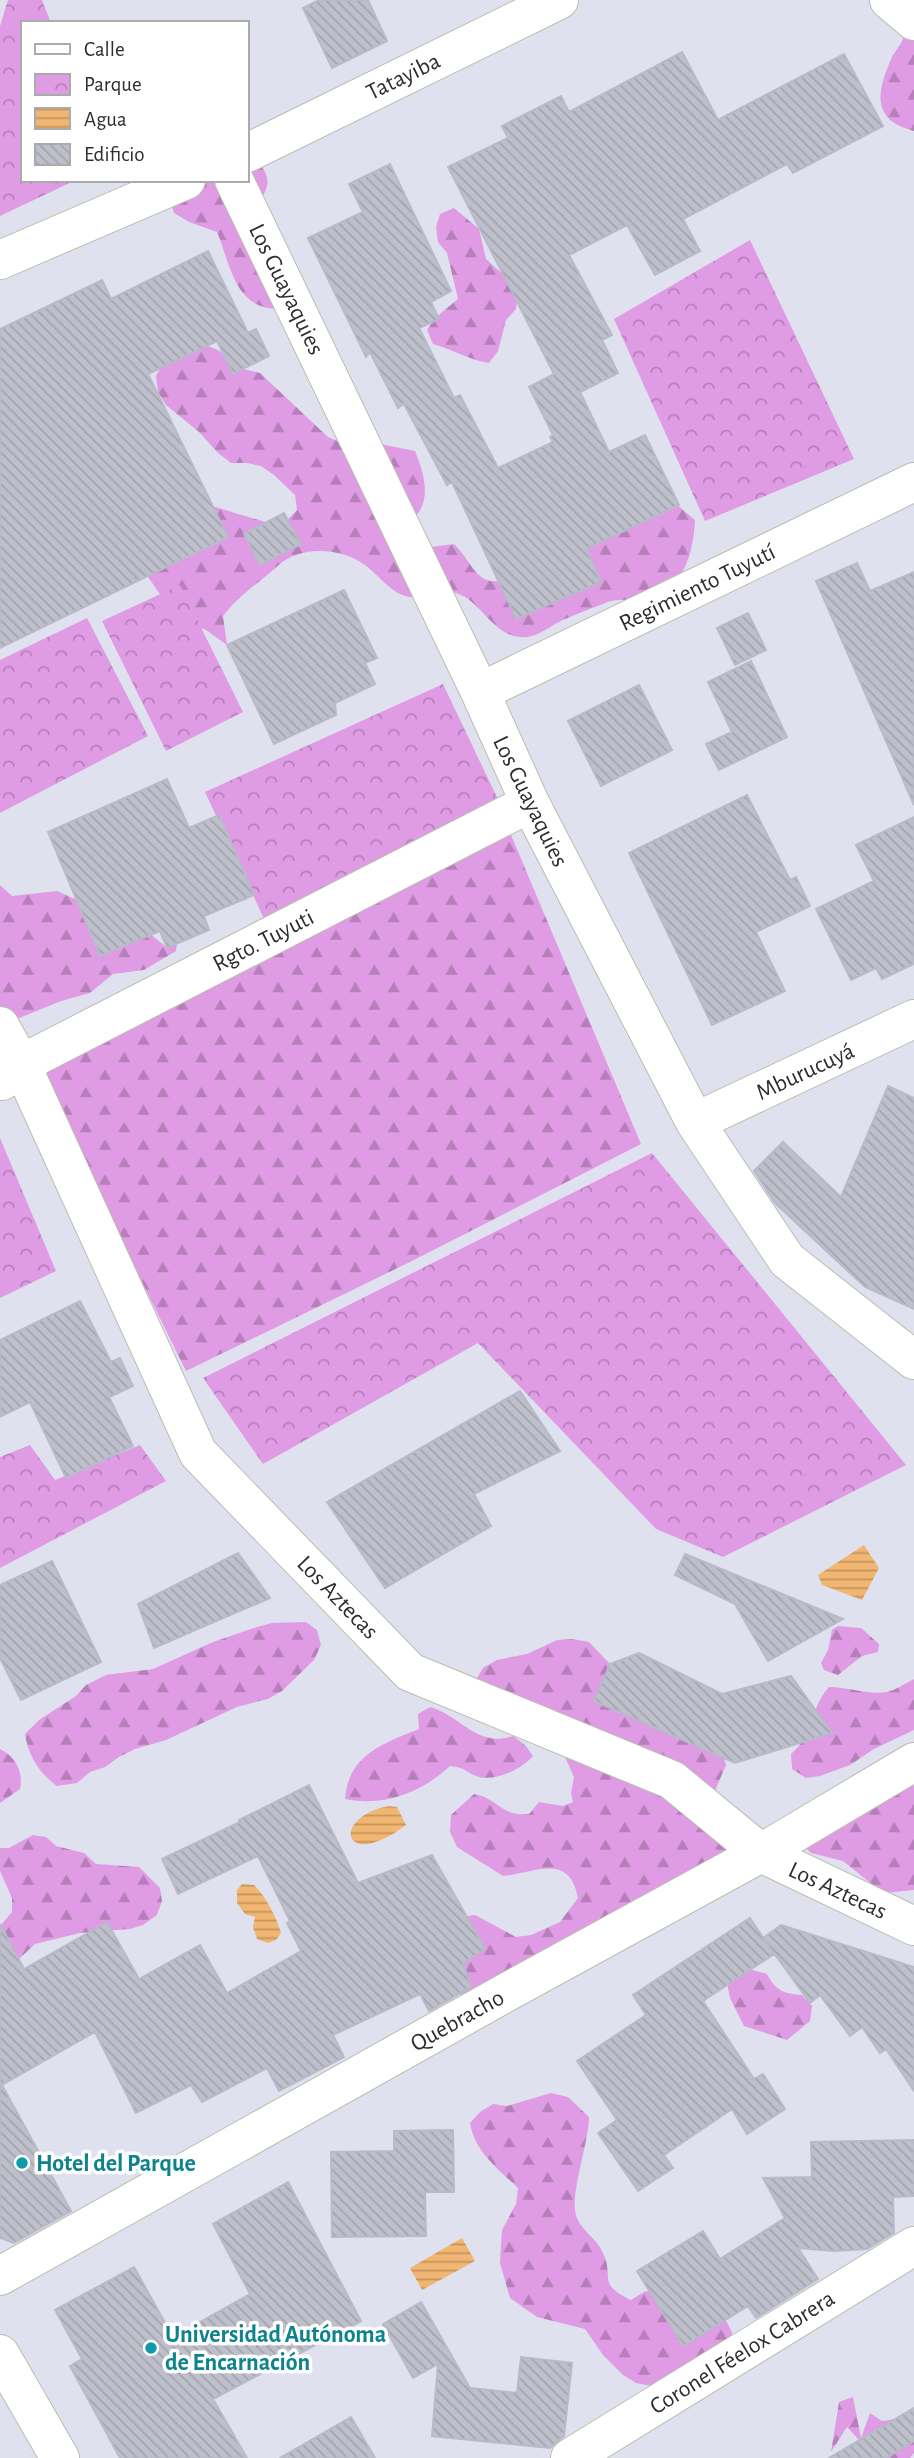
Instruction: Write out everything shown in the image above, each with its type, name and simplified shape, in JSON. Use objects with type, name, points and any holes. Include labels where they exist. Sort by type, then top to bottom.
[{"type":"street","name":"Tatayiba","points":[[248,153],[559,0]]},
{"type":"street","points":[[890,0],[914,21]]},
{"type":"street","points":[[0,260],[181,182]]},
{"type":"street","name":"Los Guayaquies","points":[[235,182],[480,692],[530,803],[695,1122],[787,1260],[914,1360]]},
{"type":"street","name":"Regimiento Tuyutí","points":[[480,692],[914,482]]},
{"type":"street","name":"Rgto. Tuyuti","points":[[10,1073],[530,803]]},
{"type":"street","name":"Mburucuyá","points":[[695,1122],[914,1019]]},
{"type":"street","name":"Los Aztecas","points":[[0,1026],[10,1073],[198,1453],[410,1672],[671,1780],[761,1853],[914,1926]]},
{"type":"street","name":"Quebracho","points":[[0,2276],[761,1853],[914,1762]]},
{"type":"street","name":"Coronel Féelox Cabrera","points":[[570,2458],[914,2246]]},
{"type":"street","points":[[0,2354],[60,2458]]},
{"type":"green space","points":[[8,0],[42,0],[50,21],[21,21],[21,182],[72,182],[0,216],[0,26]]},
{"type":"green space","points":[[914,0],[914,131],[890,120],[881,103],[881,92],[887,69],[905,33]]},
{"type":"green space","points":[[251,155],[263,168],[267,179],[265,191],[256,206],[279,309],[252,302],[243,293],[236,283],[217,232],[189,222],[174,213],[165,182],[248,182]]},
{"type":"green space","points":[[454,208],[479,229],[486,259],[509,280],[518,293],[516,309],[506,320],[498,351],[489,363],[433,344],[427,330],[435,318],[458,299],[447,253],[438,242],[436,227],[440,214]]},
{"type":"green space","points":[[750,240],[854,459],[705,521],[614,319]]},
{"type":"green space","points":[[203,344],[218,350],[243,369],[260,373],[328,437],[342,443],[370,442],[415,451],[425,489],[422,506],[410,522],[422,548],[454,544],[484,578],[501,581],[513,577],[669,498],[695,520],[685,567],[676,580],[648,595],[633,600],[608,602],[537,634],[520,637],[504,632],[472,602],[457,593],[443,592],[409,597],[395,591],[368,567],[346,555],[327,551],[309,552],[284,561],[243,594],[228,610],[223,616],[227,645],[206,630],[190,624],[168,606],[144,571],[212,506],[272,524],[286,521],[297,510],[295,495],[274,475],[261,466],[231,463],[166,405],[158,392],[156,376],[163,363]]},
{"type":"green space","points":[[180,585],[243,712],[166,751],[102,621]]},
{"type":"green space","points":[[87,618],[148,736],[0,813],[0,660]]},
{"type":"green space","points":[[443,684],[503,810],[265,921],[205,792]]},
{"type":"green space","points":[[506,823],[641,1144],[410,1262],[186,1371],[97,1191],[26,1062]]},
{"type":"green space","points":[[0,885],[12,896],[57,891],[84,903],[125,913],[166,947],[178,936],[176,951],[144,970],[113,974],[90,993],[61,1001],[17,1019],[0,1019]]},
{"type":"green space","points":[[0,1138],[56,1271],[0,1298]]},
{"type":"green space","points":[[652,1153],[906,1465],[723,1557],[656,1529],[478,1343],[263,1464],[203,1378]]},
{"type":"green space","points":[[30,1445],[55,1480],[140,1445],[166,1481],[0,1568],[0,1457]]},
{"type":"green space","points":[[306,1622],[317,1630],[321,1645],[314,1660],[282,1691],[268,1699],[237,1707],[166,1740],[135,1749],[105,1767],[90,1772],[77,1783],[57,1786],[40,1769],[32,1756],[25,1734],[39,1720],[76,1696],[86,1685],[106,1675],[153,1669],[213,1642],[272,1623]]},
{"type":"green space","points":[[838,1626],[861,1628],[879,1644],[878,1652],[862,1656],[838,1675],[824,1670],[821,1663],[828,1650],[832,1630]]},
{"type":"green space","points":[[557,1640],[589,1642],[610,1664],[721,1749],[726,1765],[714,1793],[724,1845],[730,1860],[467,2002],[457,1990],[461,1917],[475,1915],[516,1937],[531,1935],[560,1922],[578,1898],[574,1884],[559,1870],[539,1870],[503,1876],[457,1847],[450,1832],[451,1815],[474,1794],[489,1799],[512,1813],[520,1814],[529,1814],[539,1802],[563,1806],[573,1802],[571,1793],[574,1777],[561,1748],[475,1681],[483,1668],[497,1660],[527,1654]]},
{"type":"green space","points":[[914,1679],[914,1730],[874,1749],[850,1765],[820,1776],[806,1778],[792,1769],[791,1754],[805,1738],[818,1704],[829,1687],[887,1692]]},
{"type":"green space","points":[[430,1707],[489,1738],[513,1736],[525,1745],[533,1756],[515,1770],[491,1778],[476,1776],[450,1766],[427,1784],[401,1796],[374,1801],[345,1799],[353,1771],[361,1761],[381,1746],[419,1729],[418,1714]]},
{"type":"green space","points":[[0,1749],[17,1765],[21,1783],[20,1789],[0,1803]]},
{"type":"green space","points":[[914,1767],[914,1890],[883,1893],[843,1861],[811,1853],[799,1841]]},
{"type":"green space","points":[[33,1835],[46,1837],[56,1846],[84,1853],[96,1864],[139,1867],[160,1888],[162,1901],[157,1915],[143,1925],[130,1929],[80,1933],[35,1944],[2,1975],[0,1926],[12,1912],[12,1898],[0,1871],[0,1848],[9,1848]]},
{"type":"green space","points":[[739,1966],[767,1974],[781,1990],[802,1995],[812,2006],[810,2021],[787,2040],[744,2026],[730,1998],[727,1983]]},
{"type":"green space","points":[[551,2093],[568,2097],[589,2117],[575,2209],[580,2223],[603,2253],[610,2285],[631,2300],[644,2292],[659,2289],[725,2319],[732,2332],[731,2346],[652,2386],[636,2383],[623,2375],[603,2355],[585,2329],[537,2317],[510,2298],[500,2263],[502,2230],[516,2204],[518,2188],[482,2151],[470,2123],[480,2112],[493,2104],[507,2106]]},
{"type":"green space","points":[[853,2397],[861,2438],[870,2413],[882,2421],[897,2419],[914,2424],[914,2453],[910,2458],[863,2458],[865,2453],[859,2440],[847,2427],[831,2452],[839,2402]]},
{"type":"water","points":[[864,1545],[879,1568],[862,1600],[822,1585],[818,1575]]},
{"type":"water","points":[[389,1806],[397,1807],[406,1825],[368,1844],[357,1843],[351,1838],[358,1820],[370,1812]]},
{"type":"water","points":[[242,1884],[254,1885],[266,1901],[281,1933],[276,1940],[268,1943],[257,1939],[253,1927],[255,1917],[245,1914],[237,1903],[237,1890]]},
{"type":"water","points":[[462,2238],[475,2261],[422,2290],[410,2268]]},
{"type":"building","points":[[319,0],[368,0],[387,41],[332,68],[303,8]]},
{"type":"building","points":[[682,52],[718,120],[844,54],[883,126],[793,173],[787,164],[683,219],[700,251],[655,275],[627,225],[569,255],[612,335],[602,340],[618,373],[580,392],[609,452],[645,435],[679,505],[586,549],[601,582],[516,619],[452,482],[447,485],[404,404],[398,408],[370,352],[366,357],[308,238],[363,212],[349,184],[390,164],[451,291],[431,302],[439,319],[419,328],[454,398],[460,395],[498,468],[553,442],[550,437],[553,435],[529,387],[554,374],[448,167],[508,138],[502,126],[561,96],[569,112]]},
{"type":"building","points":[[208,251],[248,333],[256,329],[269,356],[233,374],[217,341],[148,374],[228,537],[0,648],[0,329],[102,280],[111,299]]},
{"type":"building","points":[[284,513],[301,544],[260,565],[244,534]]},
{"type":"building","points":[[857,563],[870,591],[914,572],[914,805],[816,581]]},
{"type":"building","points":[[344,590],[377,658],[365,663],[375,684],[335,703],[336,715],[274,744],[227,645]]},
{"type":"building","points":[[748,613],[766,650],[735,665],[717,628]]},
{"type":"building","points":[[751,661],[787,737],[719,770],[706,744],[732,732],[708,682]]},
{"type":"building","points":[[639,685],[672,750],[601,786],[568,721]]},
{"type":"building","points":[[167,779],[189,828],[219,815],[254,895],[204,916],[209,930],[167,948],[160,931],[100,956],[48,832]]},
{"type":"building","points":[[747,795],[790,880],[796,877],[810,906],[756,932],[785,991],[712,1025],[629,853]]},
{"type":"building","points":[[914,817],[914,964],[882,979],[876,968],[851,980],[816,909],[874,881],[856,845]]},
{"type":"building","points":[[888,1086],[914,1098],[914,1309],[865,1287],[775,1203],[754,1171],[783,1142],[841,1197]]},
{"type":"building","points":[[80,1301],[111,1362],[120,1358],[133,1386],[109,1397],[133,1446],[66,1478],[30,1402],[0,1417],[0,1340]]},
{"type":"building","points":[[520,1391],[560,1451],[474,1494],[491,1526],[385,1588],[327,1502]]},
{"type":"building","points":[[238,1553],[270,1598],[154,1648],[138,1604]]},
{"type":"building","points":[[685,1554],[843,1619],[768,1661],[735,1604],[675,1575]]},
{"type":"building","points":[[52,1561],[101,1662],[21,1700],[0,1658],[0,1585]]},
{"type":"building","points":[[639,1653],[722,1694],[791,1676],[832,1733],[735,1763],[594,1701],[610,1664]]},
{"type":"building","points":[[309,1785],[358,1883],[432,1855],[485,1949],[463,1963],[471,1987],[429,2011],[420,1994],[333,2035],[344,2057],[279,2091],[267,2068],[202,2102],[191,2085],[136,2113],[95,2032],[2,2085],[71,2211],[14,2243],[0,2238],[0,1924],[24,1969],[107,1922],[139,1979],[200,1945],[227,1993],[301,1951],[287,1923],[290,1921],[258,1856],[178,1894],[162,1859]]},
{"type":"building","points":[[750,1918],[774,1954],[703,2001],[754,2079],[763,2074],[785,2109],[747,2134],[732,2109],[664,2155],[673,2168],[638,2191],[598,2133],[617,2120],[577,2061],[646,2015],[633,1995]]},
{"type":"building","points":[[781,1925],[914,1967],[914,2091],[886,2049],[880,2053],[862,2027],[850,2036],[820,1995],[810,2003],[763,1938]]},
{"type":"building","points":[[453,2130],[454,2192],[425,2192],[426,2236],[332,2237],[331,2152],[394,2151],[394,2131]]},
{"type":"building","points":[[914,2140],[914,2196],[893,2197],[894,2233],[867,2249],[834,2251],[798,2248],[818,2279],[756,2318],[748,2306],[683,2346],[637,2271],[703,2231],[720,2259],[785,2218],[763,2178],[812,2177],[811,2142]]},
{"type":"building","points":[[288,2182],[361,2321],[213,2399],[247,2458],[120,2458],[70,2366],[82,2359],[55,2310],[134,2267],[173,2337],[250,2294],[213,2224]]},
{"type":"building","points":[[421,2302],[470,2388],[517,2393],[521,2357],[572,2363],[564,2436],[550,2448],[432,2436],[438,2364],[413,2378],[383,2324]]},
{"type":"building","points":[[914,2408],[914,2441],[886,2458],[829,2458]]},
{"type":"building","points":[[351,2417],[375,2458],[280,2458]]},
{"type":"place","name":"Hotel del Parque","points":[[22,2163]]},
{"type":"place","name":"Universidad Autónoma de Encarnación","points":[[151,2348]]}]
